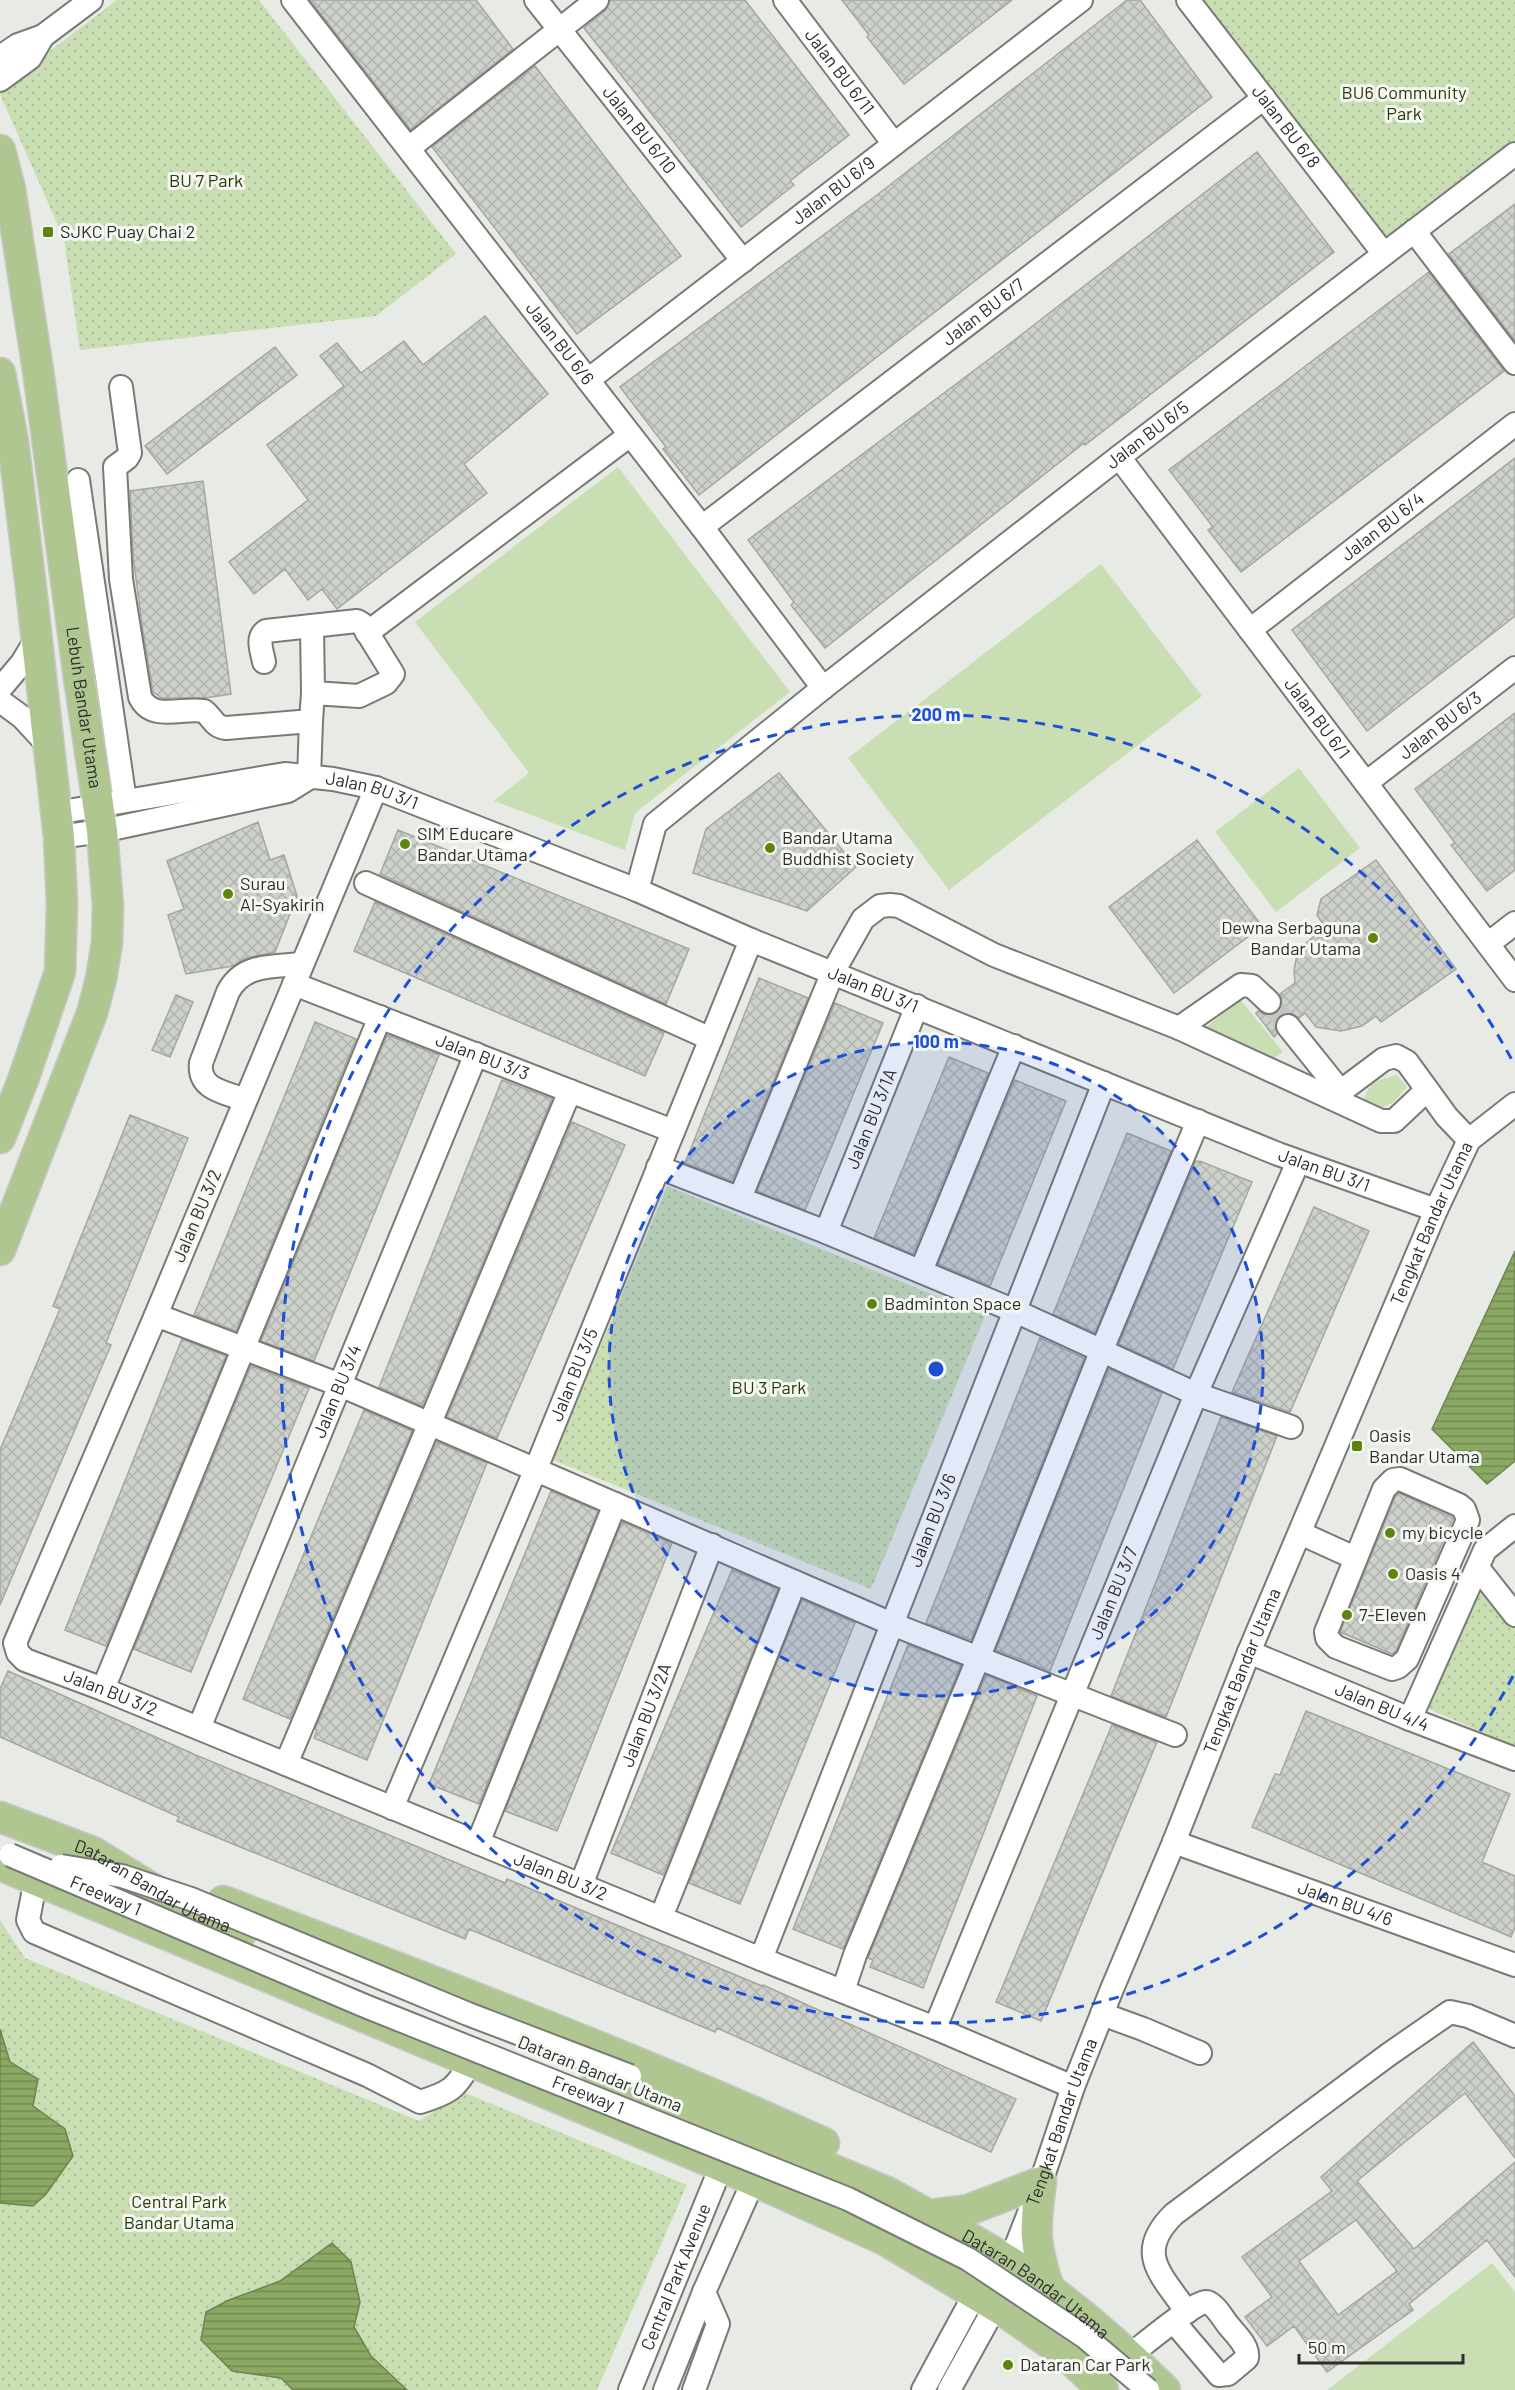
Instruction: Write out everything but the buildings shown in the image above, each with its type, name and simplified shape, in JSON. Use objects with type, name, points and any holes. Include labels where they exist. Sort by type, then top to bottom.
[{"type":"main road","name":"Lebuh Bandar Utama","points":[[0,150],[10,189],[65,481],[79,678],[109,813],[107,943],[101,979],[92,1013],[0,1250]]},
{"type":"main road","name":"Lebuh Bandar Utama","points":[[0,373],[13,441],[57,825],[62,905],[60,972],[23,1080],[0,1138]]},
{"type":"main road","name":"Dataran Bandar Utama","points":[[0,1817],[93,1852],[189,1911],[737,2128],[886,2192],[1010,2262],[1130,2355],[1165,2390]]},
{"type":"main road","points":[[93,1852],[443,1984],[769,2119],[855,2158],[886,2192]]},
{"type":"main road","name":"Dataran Bandar Utama","points":[[3,1857],[36,1879],[754,2180],[885,2240],[986,2300],[1065,2354],[1103,2390]]},
{"type":"main road","points":[[929,2216],[968,2210],[1041,2182],[1035,2225],[1039,2260],[1050,2291]]},
{"type":"street","name":"Jalan BU 6/6","points":[[293,0],[702,527],[823,688]]},
{"type":"street","name":"Jalan BU 6/10","points":[[536,0],[743,261]]},
{"type":"street","points":[[409,148],[597,0]]},
{"type":"street","name":"Jalan BU 6/11","points":[[785,0],[894,144]]},
{"type":"street","name":"Jalan BU 6/9","points":[[588,380],[1081,0]]},
{"type":"street","name":"Jalan BU 6/8","points":[[1188,0],[1384,254]]},
{"type":"street","points":[[0,57],[18,45],[43,36],[85,2]]},
{"type":"street","points":[[0,81],[30,58],[43,36]]},
{"type":"street","name":"Jalan BU 6/7","points":[[702,527],[1264,98]]},
{"type":"street","name":"Jalan BU 6/5","points":[[637,890],[655,824],[823,688],[1119,457],[1515,154]]},
{"type":"street","points":[[1414,231],[1515,363]]},
{"type":"street","points":[[121,387],[130,453],[115,467],[121,579],[143,704],[154,711],[204,711],[214,723],[226,729],[311,721]]},
{"type":"street","name":"Jalan BU 6/4","points":[[1250,630],[1515,424]]},
{"type":"street","points":[[368,633],[630,435]]},
{"type":"street","name":"Jalan BU 6/1","points":[[1119,457],[1515,980]]},
{"type":"street","points":[[109,813],[106,673],[65,481],[116,478]]},
{"type":"street","points":[[264,662],[260,640],[266,631],[357,621],[368,633],[391,669],[392,678],[359,696],[313,693]]},
{"type":"street","points":[[309,778],[313,693],[312,626]]},
{"type":"street","points":[[0,689],[22,663],[35,641]]},
{"type":"street","points":[[106,673],[136,668]]},
{"type":"street","name":"Jalan BU 6/3","points":[[1366,783],[1515,668]]},
{"type":"street","points":[[0,701],[22,717],[47,744]]},
{"type":"street","name":"Jalan BU 3/1","points":[[57,825],[285,774],[309,778],[333,778],[376,788],[637,890],[751,940],[1298,1162],[1436,1210]]},
{"type":"street","name":"Jalan BU 3/1","points":[[109,813],[288,791],[309,778]]},
{"type":"street","name":"Jalan BU 3/2","points":[[376,788],[156,1315],[15,1643],[18,1653],[25,1660],[199,1728],[935,2028],[1073,2087]]},
{"type":"street","points":[[366,883],[711,1039]]},
{"type":"street","points":[[740,1198],[833,972],[863,919],[880,906],[899,906],[994,955],[1179,1028],[1336,1095],[1388,1122],[1400,1117],[1427,1090]]},
{"type":"street","points":[[1488,944],[1515,923]]},
{"type":"street","name":"Jalan BU 3/5","points":[[392,1808],[535,1471],[751,940]]},
{"type":"street","points":[[245,1100],[212,1088],[204,1082],[200,1072],[201,1063],[228,992],[233,982],[248,970],[298,974]]},
{"type":"street","name":"Jalan BU 3/3","points":[[298,974],[380,1017],[673,1131]]},
{"type":"street","points":[[1179,1028],[1241,986],[1252,987],[1269,1002]]},
{"type":"street","name":"Jalan BU 3/1A","points":[[826,1232],[917,1006]]},
{"type":"street","points":[[103,1689],[380,1017]]},
{"type":"street","points":[[1288,1026],[1336,1095]]},
{"type":"street","points":[[921,1271],[1014,1046]]},
{"type":"street","name":"Jalan BU 3/4","points":[[199,1728],[476,1054]]},
{"type":"street","points":[[1336,1095],[1384,1059],[1396,1056],[1407,1062],[1469,1140]]},
{"type":"street","name":"Jalan BU 3/6","points":[[761,1959],[1104,1083]]},
{"type":"street","points":[[286,1764],[570,1091]]},
{"type":"street","name":"Tengkat Bandar Utama","points":[[986,2300],[1005,2289],[1010,2262],[1102,2014],[1250,1652],[1436,1210],[1469,1140],[1515,1104]]},
{"type":"street","points":[[843,1991],[855,1955],[978,1659],[1101,1352],[1198,1121]]},
{"type":"street","name":"Jalan BU 3/7","points":[[935,2028],[1196,1394],[1298,1162]]},
{"type":"street","points":[[658,1167],[921,1271],[1015,1311],[1196,1394],[1291,1427]]},
{"type":"street","points":[[156,1315],[340,1385],[892,1624],[1175,1735]]},
{"type":"street","points":[[1394,1480],[1406,1481],[1459,1505],[1467,1514],[1466,1526],[1430,1608],[1407,1659],[1398,1667],[1386,1667],[1336,1647],[1328,1638],[1327,1626],[1355,1558],[1384,1490],[1394,1480]]},
{"type":"street","points":[[478,1843],[615,1504]]},
{"type":"street","points":[[1410,1719],[1485,1551],[1515,1526]]},
{"type":"street","points":[[1300,1533],[1355,1558]]},
{"type":"street","name":"Jalan BU 3/2A","points":[[581,1885],[712,1545]]},
{"type":"street","points":[[1478,1568],[1515,1616]]},
{"type":"street","points":[[666,1905],[795,1582]]},
{"type":"street","name":"Jalan BU 4/4","points":[[1250,1652],[1410,1719],[1515,1759]]},
{"type":"street","name":"Jalan BU 4/6","points":[[1174,1842],[1515,1965]]},
{"type":"street","points":[[3,1857],[122,1876],[191,1899],[468,2014],[630,2076],[662,2098]]},
{"type":"street","name":"Freeway 1","points":[[3,1857],[859,2204],[968,2259],[1085,2337],[1148,2390]]},
{"type":"street","points":[[36,1879],[28,1920],[34,1932],[367,2075],[420,2102],[439,2096],[459,2084],[471,2063]]},
{"type":"street","points":[[1130,2355],[1180,2317],[1156,2266],[1153,2251],[1161,2226],[1174,2214],[1450,2012],[1468,2016],[1515,2036]]},
{"type":"street","points":[[1102,2014],[1200,2053]]},
{"type":"street","name":"Central Park Avenue","points":[[630,2390],[737,2128]]},
{"type":"street","name":"Central Park Avenue","points":[[665,2390],[704,2292],[771,2143]]},
{"type":"street","points":[[694,2390],[718,2324],[704,2292]]},
{"type":"street","points":[[923,2390],[986,2300]]},
{"type":"street","points":[[949,2390],[986,2300]]},
{"type":"green space","name":"BU 7 Park","points":[[117,0],[259,0],[456,254],[376,316],[80,350],[64,239],[0,94],[0,89]]},
{"type":"green space","name":"BU6 Community Park","points":[[1192,0],[1515,0],[1515,150],[1385,249]]},
{"type":"green space","points":[[618,467],[790,692],[635,813],[625,850],[494,801],[529,773],[415,622]]},
{"type":"green space","points":[[1101,564],[1202,696],[949,890],[848,758]]},
{"type":"green space","points":[[1299,768],[1360,848],[1276,912],[1215,832]]},
{"type":"green space","points":[[1240,999],[1283,1052],[1259,1067],[1197,1035]]},
{"type":"green space","points":[[1397,1075],[1407,1087],[1394,1102],[1375,1111],[1363,1103],[1368,1090],[1374,1083]]},
{"type":"green space","name":"BU 3 Park","points":[[667,1186],[985,1316],[871,1589],[553,1460]]},
{"type":"green space","points":[[1484,1583],[1515,1624],[1515,1747],[1427,1708]]},
{"type":"green space","name":"Central Park Bandar Utama","points":[[0,1920],[25,1958],[419,2121],[463,2092],[687,2185],[597,2390],[0,2390]]},
{"type":"green space","points":[[1492,2263],[1515,2292],[1515,2390],[1327,2390]]},
{"type":"shaded area","points":[[1515,1251],[1515,1461],[1487,1484],[1432,1429]]},
{"type":"shaded area","points":[[0,2029],[10,2062],[38,2079],[33,2106],[65,2129],[73,2156],[46,2194],[33,2206],[0,2203]]},
{"type":"shaded area","points":[[332,2243],[351,2262],[360,2302],[354,2327],[371,2356],[407,2390],[293,2390],[281,2378],[232,2371],[201,2340],[206,2312],[229,2300],[280,2281]]},
{"type":"tunnel","points":[[1269,1002],[1288,1026]]},
{"type":"place","name":"SJKC Puay Chai 2","points":[[48,232]]},
{"type":"place","name":"SIM Educare Bandar Utama","points":[[405,844]]},
{"type":"place","name":"Bandar Utama Buddhist Society","points":[[770,848]]},
{"type":"place","name":"Surau Al-Syakirin","points":[[228,894]]},
{"type":"place","name":"Dewna Serbaguna Bandar Utama","points":[[1373,938]]},
{"type":"place","name":"Badminton Space","points":[[872,1304]]},
{"type":"place","name":"Oasis Bandar Utama","points":[[1357,1446]]},
{"type":"place","name":"my bicycle","points":[[1390,1533]]},
{"type":"place","name":"Oasis 4","points":[[1393,1574]]},
{"type":"place","name":"7-Eleven","points":[[1347,1615]]},
{"type":"place","name":"Dataran Car Park","points":[[1008,2365]]}]
